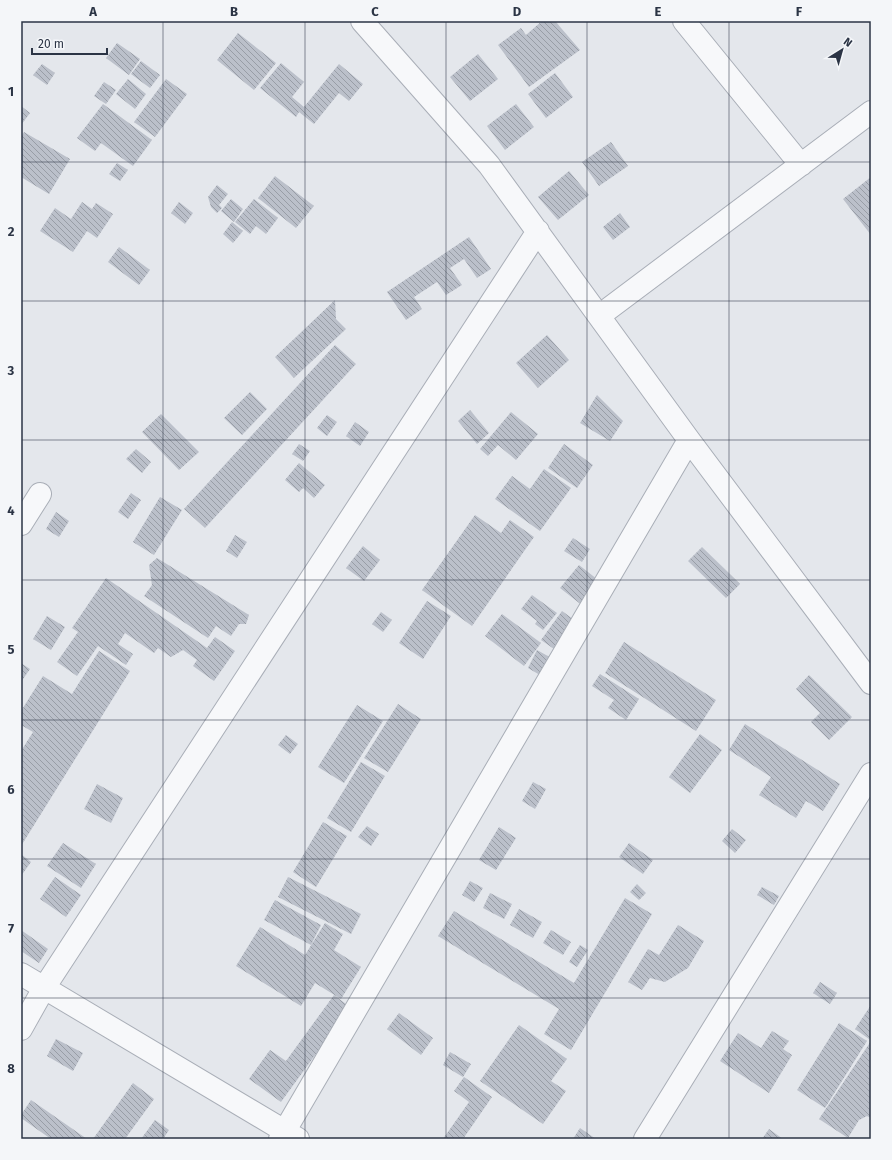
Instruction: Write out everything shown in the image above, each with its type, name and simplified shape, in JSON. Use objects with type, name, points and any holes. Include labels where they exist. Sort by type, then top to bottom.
[{"type":"street","points":[[362,21],[489,164],[689,440],[871,683]]},
{"type":"street","points":[[684,21],[801,165]]},
{"type":"street","points":[[599,316],[871,112]]},
{"type":"street","points":[[21,1029],[44,988],[538,232]]},
{"type":"street","points":[[21,974],[288,1136],[689,440]]},
{"type":"street","points":[[21,524],[40,494]]},
{"type":"street","points":[[645,1139],[871,774]]},
{"type":"building","points":[[542,21],[555,21],[580,50],[529,87],[498,45],[521,28],[526,35]]},
{"type":"building","points":[[238,33],[276,63],[254,90],[217,60]]},
{"type":"building","points":[[117,43],[140,59],[129,75],[106,58]]},
{"type":"building","points":[[478,54],[498,79],[470,101],[450,77]]},
{"type":"building","points":[[141,61],[160,75],[150,88],[131,74]]},
{"type":"building","points":[[281,63],[304,82],[292,97],[304,107],[339,64],[363,84],[349,101],[339,93],[314,124],[299,112],[296,117],[260,88]]},
{"type":"building","points":[[42,64],[55,73],[47,85],[33,75]]},
{"type":"building","points":[[555,73],[573,97],[546,118],[528,94]]},
{"type":"building","points":[[128,79],[146,94],[135,109],[116,94]]},
{"type":"building","points":[[166,79],[187,94],[155,137],[134,122]]},
{"type":"building","points":[[104,82],[116,90],[106,104],[94,96]]},
{"type":"building","points":[[103,104],[152,140],[133,166],[101,143],[95,151],[77,138]]},
{"type":"building","points":[[516,104],[534,127],[505,150],[487,126]]},
{"type":"building","points":[[21,106],[30,113],[21,125]]},
{"type":"building","points":[[24,132],[70,159],[49,194],[21,177],[21,137]]},
{"type":"building","points":[[611,142],[628,166],[599,186],[582,162]]},
{"type":"building","points":[[117,163],[128,170],[120,181],[109,174]]},
{"type":"building","points":[[569,171],[589,195],[558,220],[538,197]]},
{"type":"building","points":[[275,176],[314,206],[296,228],[258,198]]},
{"type":"building","points":[[871,177],[871,235],[843,199]]},
{"type":"building","points":[[217,185],[228,194],[219,205],[222,208],[217,213],[211,207],[208,197]]},
{"type":"building","points":[[231,199],[243,209],[234,222],[221,211]]},
{"type":"building","points":[[254,199],[278,218],[266,234],[256,226],[250,234],[235,222]]},
{"type":"building","points":[[82,202],[92,209],[96,203],[113,214],[97,238],[87,231],[73,252],[40,231],[55,208],[71,219]]},
{"type":"building","points":[[179,202],[193,213],[185,224],[171,213]]},
{"type":"building","points":[[620,213],[630,227],[613,240],[603,227]]},
{"type":"building","points":[[232,222],[243,231],[233,243],[223,234]]},
{"type":"building","points":[[469,237],[491,269],[477,278],[464,259],[450,268],[462,285],[446,295],[437,282],[414,297],[422,309],[406,320],[387,292]]},
{"type":"building","points":[[119,247],[150,270],[139,285],[108,262]]},
{"type":"building","points":[[335,300],[336,319],[346,329],[294,378],[275,357]]},
{"type":"building","points":[[547,335],[569,360],[538,388],[516,363]]},
{"type":"building","points":[[335,345],[356,364],[205,528],[184,509]]},
{"type":"building","points":[[250,392],[267,409],[242,435],[224,418]]},
{"type":"building","points":[[597,395],[623,421],[610,441],[580,423]]},
{"type":"building","points":[[470,410],[489,433],[477,444],[458,421]]},
{"type":"building","points":[[511,412],[538,434],[516,460],[498,445],[488,456],[480,449]]},
{"type":"building","points":[[161,414],[199,452],[179,470],[142,432]]},
{"type":"building","points":[[327,415],[337,422],[327,436],[317,428]]},
{"type":"building","points":[[355,422],[369,432],[360,446],[346,436]]},
{"type":"building","points":[[299,444],[310,451],[303,461],[292,454]]},
{"type":"building","points":[[564,444],[593,465],[577,488],[548,468]]},
{"type":"building","points":[[136,449],[151,462],[142,473],[126,459]]},
{"type":"building","points":[[299,463],[325,485],[314,498],[303,488],[299,492],[285,480]]},
{"type":"building","points":[[544,469],[571,488],[540,531],[495,499],[512,476],[530,489]]},
{"type":"building","points":[[131,493],[141,500],[128,519],[118,512]]},
{"type":"building","points":[[160,497],[182,510],[154,555],[133,542]]},
{"type":"building","points":[[56,512],[69,521],[59,537],[46,529]]},
{"type":"building","points":[[475,515],[501,533],[510,520],[534,537],[472,626],[422,590]]},
{"type":"building","points":[[235,535],[247,542],[237,558],[226,551]]},
{"type":"building","points":[[573,538],[590,549],[582,562],[564,551]]},
{"type":"building","points":[[363,546],[380,560],[364,581],[346,568]]},
{"type":"building","points":[[702,547],[740,584],[726,598],[688,561]]},
{"type":"building","points":[[157,558],[249,615],[246,624],[239,624],[231,636],[216,626],[208,638],[144,596],[152,585],[149,565]]},
{"type":"building","points":[[579,565],[602,583],[583,606],[560,588]]},
{"type":"building","points":[[106,578],[207,648],[215,637],[235,651],[214,681],[193,666],[197,660],[183,650],[171,657],[158,648],[154,653],[125,633],[118,644],[133,654],[126,665],[98,646],[77,676],[57,662],[78,632],[72,628]]},
{"type":"building","points":[[532,595],[557,613],[543,630],[535,624],[537,621],[521,609]]},
{"type":"building","points":[[427,601],[451,616],[423,659],[399,643]]},
{"type":"building","points":[[562,611],[577,622],[557,651],[541,640]]},
{"type":"building","points":[[381,612],[392,620],[383,632],[372,624]]},
{"type":"building","points":[[502,614],[541,643],[524,666],[485,636]]},
{"type":"building","points":[[47,616],[65,627],[51,650],[33,639]]},
{"type":"building","points":[[624,642],[716,700],[696,731],[605,673]]},
{"type":"building","points":[[537,650],[555,660],[545,678],[528,668]]},
{"type":"building","points":[[99,651],[130,671],[21,846],[21,751],[33,732],[21,725],[21,711],[43,676],[72,694]]},
{"type":"building","points":[[21,663],[30,669],[21,682]]},
{"type":"building","points":[[600,674],[639,699],[626,720],[608,708],[614,700],[592,686]]},
{"type":"building","points":[[809,675],[852,717],[829,740],[811,722],[820,713],[796,689]]},
{"type":"building","points":[[398,704],[421,719],[388,772],[364,758]]},
{"type":"building","points":[[357,705],[383,721],[344,783],[318,767]]},
{"type":"building","points":[[745,724],[840,784],[823,811],[806,801],[796,818],[759,795],[771,777],[729,750]]},
{"type":"building","points":[[700,734],[722,750],[690,793],[669,777]]},
{"type":"building","points":[[286,735],[298,744],[290,754],[278,745]]},
{"type":"building","points":[[361,762],[385,776],[351,832],[327,818]]},
{"type":"building","points":[[533,782],[546,789],[535,809],[522,801]]},
{"type":"building","points":[[97,784],[123,798],[111,823],[84,809]]},
{"type":"building","points":[[323,822],[347,836],[316,887],[293,872]]},
{"type":"building","points":[[367,826],[379,834],[371,846],[358,837]]},
{"type":"building","points":[[499,827],[516,838],[496,870],[479,860]]},
{"type":"building","points":[[732,829],[746,840],[735,853],[722,841]]},
{"type":"building","points":[[63,843],[96,864],[81,888],[47,866]]},
{"type":"building","points":[[629,843],[653,860],[643,874],[619,857]]},
{"type":"building","points":[[21,854],[31,862],[21,876]]},
{"type":"building","points":[[55,877],[81,895],[66,917],[40,899]]},
{"type":"building","points":[[288,877],[361,914],[351,934],[278,897]]},
{"type":"building","points":[[470,881],[483,888],[474,902],[462,895]]},
{"type":"building","points":[[637,884],[646,893],[639,900],[630,892]]},
{"type":"building","points":[[762,887],[779,896],[774,905],[757,895]]},
{"type":"building","points":[[490,893],[512,904],[504,919],[483,908]]},
{"type":"building","points":[[625,898],[652,914],[571,1050],[544,1034],[559,1009],[438,936],[454,911],[574,983]]},
{"type":"building","points":[[275,900],[321,925],[311,945],[264,920]]},
{"type":"building","points":[[519,909],[542,922],[533,938],[510,925]]},
{"type":"building","points":[[325,923],[343,934],[334,950],[361,967],[341,999],[315,983],[301,1006],[236,966],[260,927],[305,955]]},
{"type":"building","points":[[678,925],[704,941],[688,968],[665,982],[650,978],[642,990],[628,982],[648,949],[659,955]]},
{"type":"building","points":[[21,930],[48,949],[39,963],[21,951]]},
{"type":"building","points":[[551,930],[571,942],[563,955],[543,943]]},
{"type":"building","points":[[580,945],[588,950],[577,967],[569,962]]},
{"type":"building","points":[[820,982],[837,993],[830,1004],[813,993]]},
{"type":"building","points":[[334,995],[350,1007],[281,1102],[249,1079],[270,1050],[286,1061]]},
{"type":"building","points":[[871,1005],[871,1036],[869,1039],[855,1029]]},
{"type":"building","points":[[399,1013],[433,1038],[421,1055],[387,1029]]},
{"type":"building","points":[[839,1023],[867,1041],[825,1108],[797,1090]]},
{"type":"building","points":[[519,1025],[567,1059],[551,1081],[566,1091],[543,1124],[480,1081]]},
{"type":"building","points":[[772,1031],[789,1041],[783,1049],[792,1055],[769,1093],[720,1061],[738,1033],[761,1048]]},
{"type":"building","points":[[56,1039],[83,1053],[73,1071],[47,1056]]},
{"type":"building","points":[[871,1041],[871,1118],[867,1116],[859,1120],[848,1138],[819,1119]]},
{"type":"building","points":[[450,1052],[471,1064],[463,1077],[443,1065]]},
{"type":"building","points":[[464,1077],[492,1097],[463,1139],[443,1139],[469,1102],[454,1091]]},
{"type":"building","points":[[133,1083],[154,1099],[125,1139],[93,1139]]},
{"type":"building","points":[[31,1100],[87,1139],[51,1139],[21,1118],[21,1115]]},
{"type":"building","points":[[155,1120],[169,1130],[163,1139],[141,1139]]},
{"type":"building","points":[[580,1128],[596,1139],[573,1139]]},
{"type":"building","points":[[769,1129],[783,1139],[762,1139]]}]
